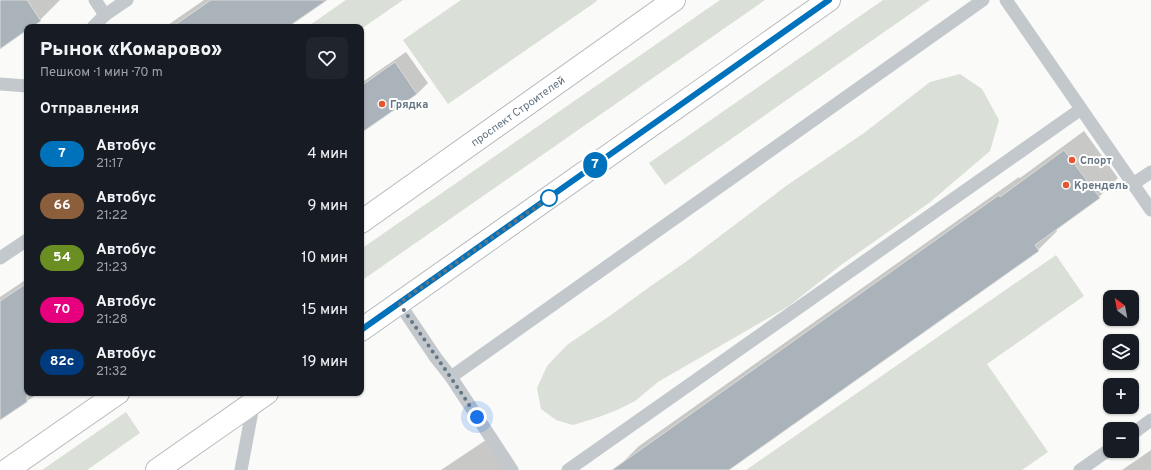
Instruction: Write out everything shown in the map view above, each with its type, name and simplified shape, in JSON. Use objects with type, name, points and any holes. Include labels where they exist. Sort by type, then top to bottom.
[{"type":"main road","name":"проспект Строителей","points":[[364,220],[674,0]]},
{"type":"main road","points":[[364,328],[829,0]]},
{"type":"main road","points":[[7,470],[114,396]]},
{"type":"main road","points":[[157,470],[257,396]]},
{"type":"lane","points":[[96,0],[105,15]]},
{"type":"lane","points":[[96,24],[105,15],[127,0]]},
{"type":"lane","points":[[451,377],[983,0]]},
{"type":"lane","points":[[1006,0],[1151,210]]},
{"type":"lane","points":[[0,84],[24,86]]},
{"type":"lane","points":[[568,470],[1081,109]]},
{"type":"lane","points":[[1133,184],[1151,172]]},
{"type":"lane","points":[[0,258],[24,242]]},
{"type":"lane","points":[[399,303],[436,358],[451,377],[512,470]]},
{"type":"lane","points":[[241,470],[257,396]]},
{"type":"lane","points":[[1139,429],[1151,420]]},
{"type":"lane","points":[[1080,470],[1103,454]]},
{"type":"shaded area","points":[[346,0],[403,0],[364,27],[364,24],[311,24]]},
{"type":"shaded area","points":[[461,0],[597,1],[448,104],[403,40]]},
{"type":"shaded area","points":[[720,0],[765,0],[364,279],[364,247]]},
{"type":"shaded area","points":[[883,0],[930,0],[665,185],[649,163]]},
{"type":"shaded area","points":[[960,74],[982,89],[999,120],[990,151],[929,203],[841,265],[789,306],[658,382],[635,401],[599,417],[573,425],[556,420],[541,409],[537,388],[547,366],[567,345],[687,261],[786,186],[864,133],[930,82]]},
{"type":"shaded area","points":[[1056,255],[1084,296],[987,364],[1048,452],[1022,470],[746,470]]},
{"type":"shaded area","points":[[126,412],[140,433],[87,470],[42,470]]},
{"type":"building","points":[[0,0],[27,0],[41,21],[36,24],[24,24],[24,32],[0,49]]},
{"type":"building","points":[[211,0],[327,0],[292,24],[176,24]]},
{"type":"building","name":"Грядка","points":[[395,62],[417,94],[364,131],[364,84]]},
{"type":"building","points":[[1064,150],[1100,198],[1035,245],[1039,251],[729,470],[612,470],[999,195],[1000,197]]},
{"type":"building","points":[[24,285],[24,396],[27,396],[27,402],[0,420],[0,301]]},
{"type":"bus line","name":"7","points":[[364,328],[829,0]]},
{"type":"place","name":"Грядка","points":[[382,104]]},
{"type":"place","name":"Спорт","points":[[1072,160]]},
{"type":"place","name":"Крендель","points":[[1066,185]]},
{"type":"route","points":[[477,417],[399,303],[553,195],[549,198]]}]
